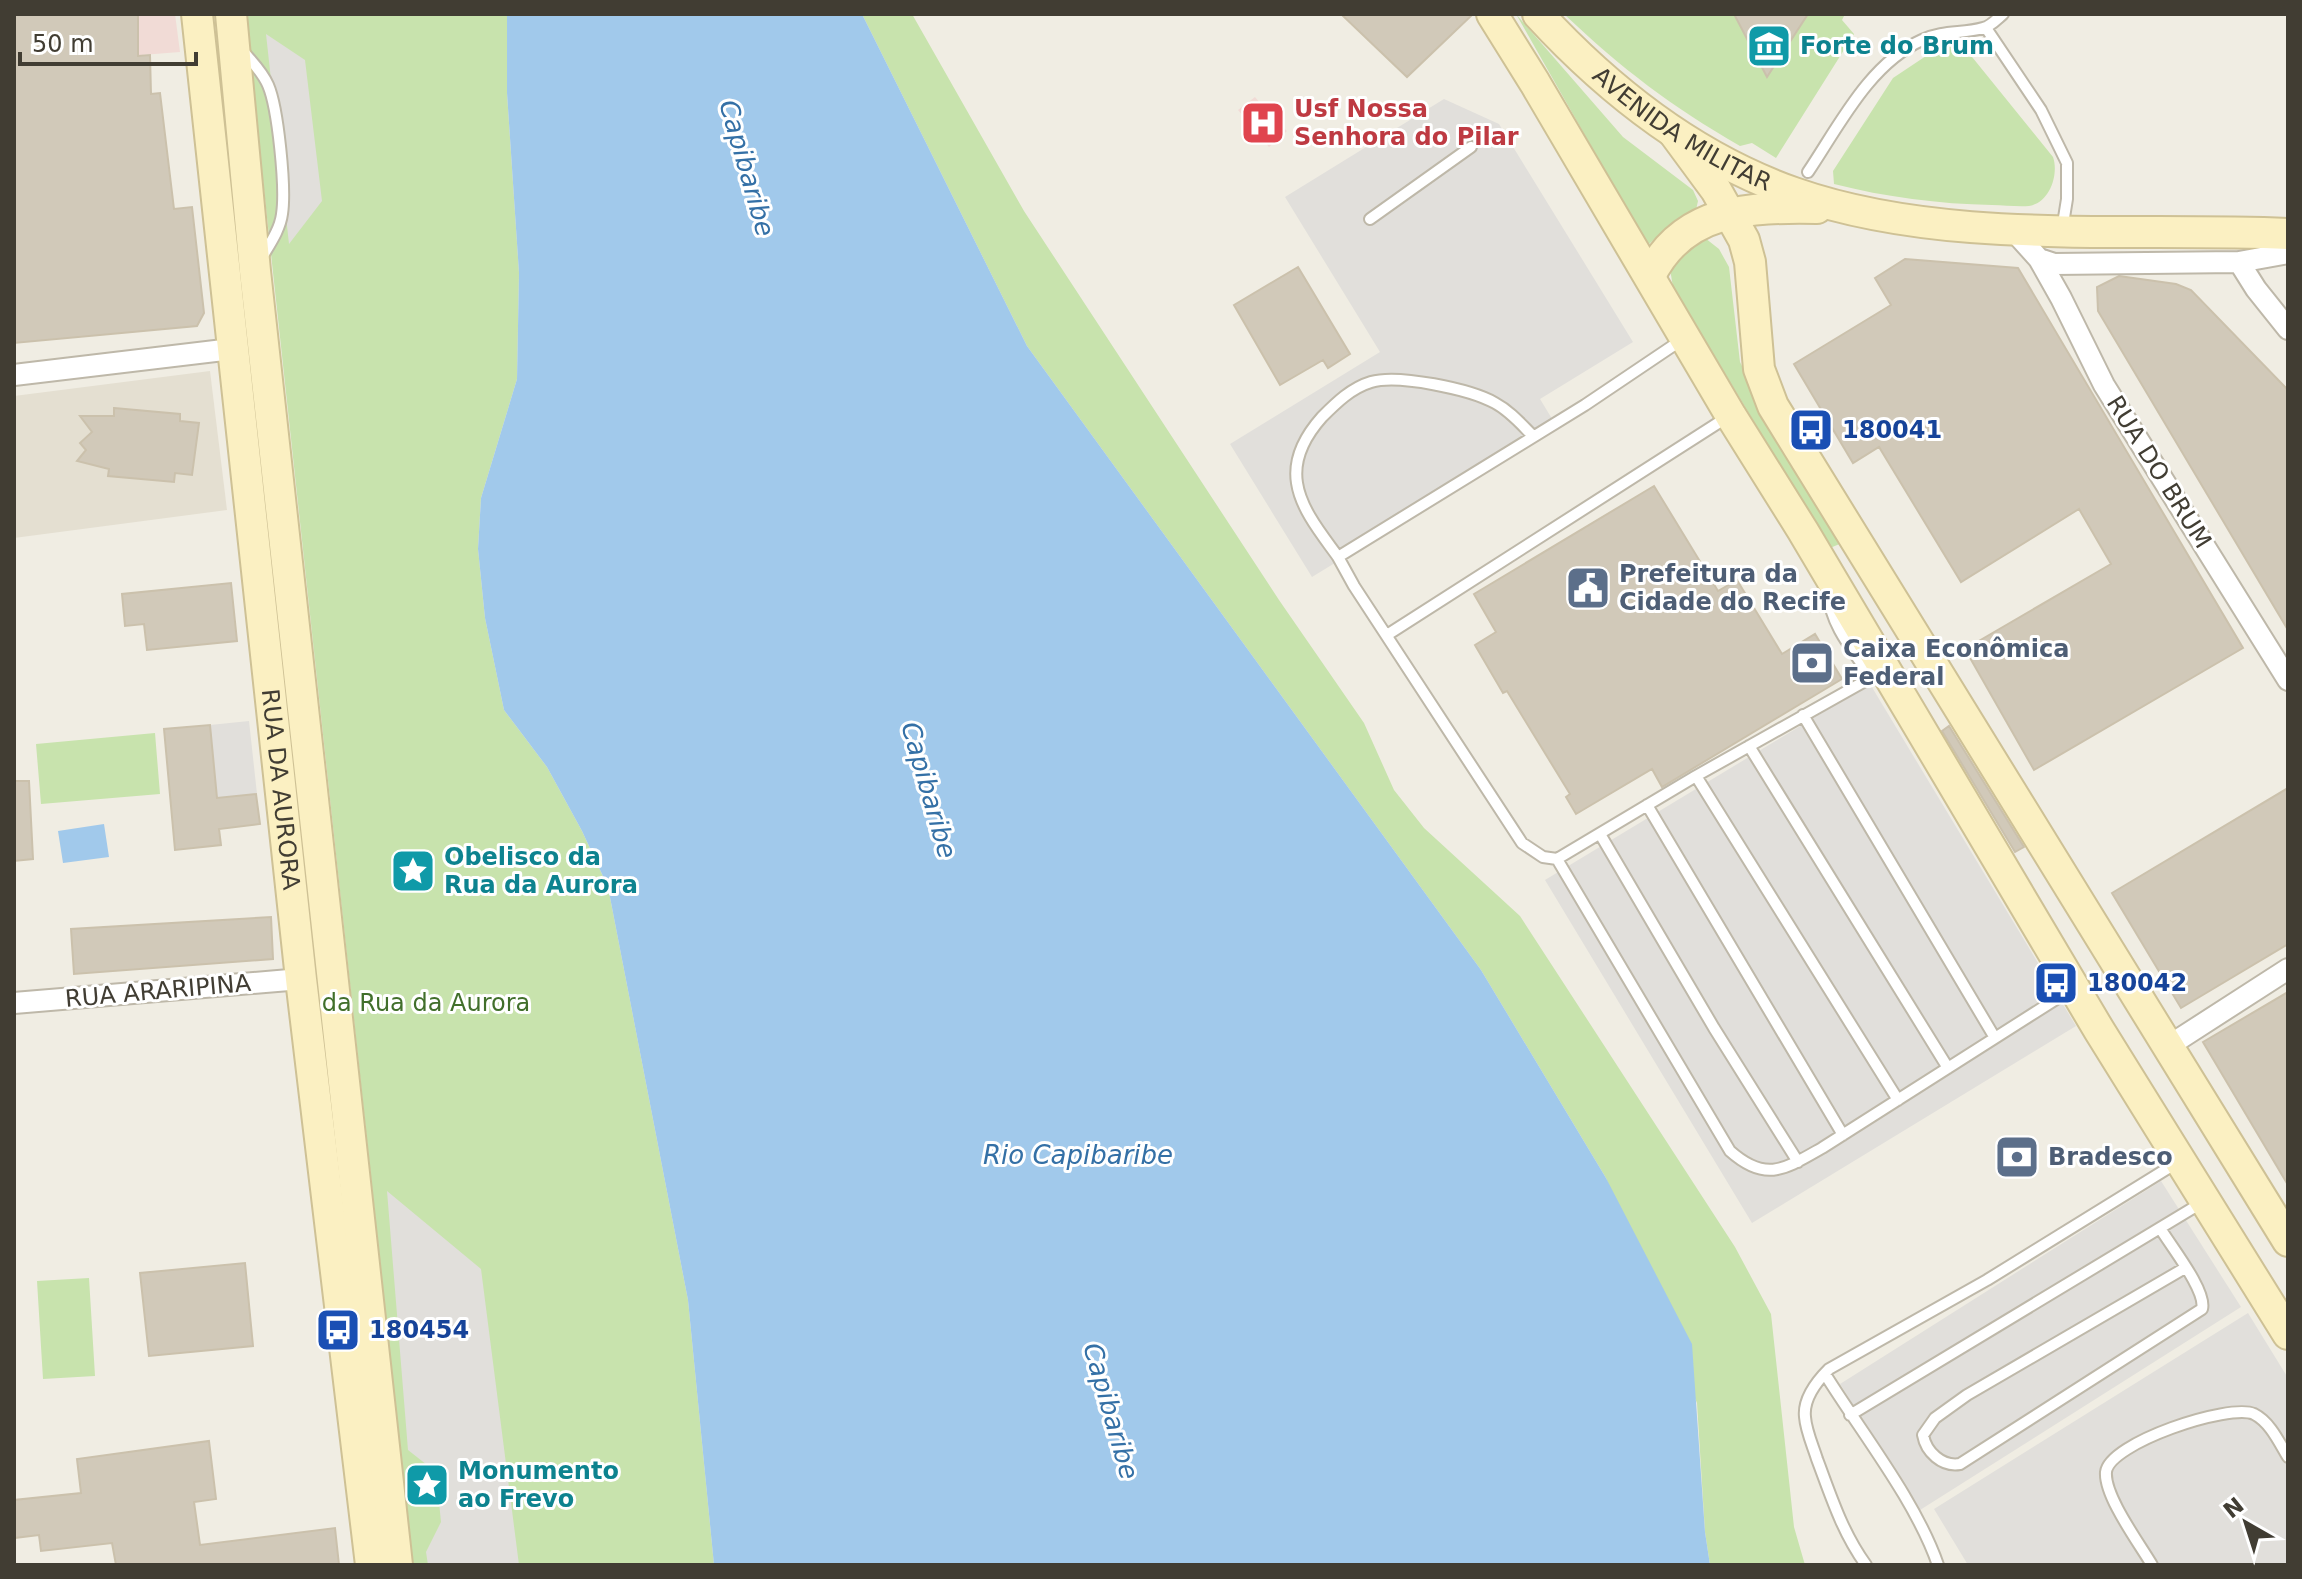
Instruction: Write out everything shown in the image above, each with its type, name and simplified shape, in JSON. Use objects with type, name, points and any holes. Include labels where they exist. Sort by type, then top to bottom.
[{"type":"main road","name":"RUA DA AURORA","points":[[197,14],[301,979],[371,1565]]},
{"type":"main road","points":[[1492,14],[1731,416],[1833,580],[1879,674],[2288,1334]]},
{"type":"main road","name":"AVENIDA MILITAR","points":[[1538,14],[1569,47],[1626,98],[1674,133],[1735,167],[1793,193],[1848,209]]},
{"type":"main road","name":"RUA DA AURORA","points":[[232,27],[255,271],[397,1565]]},
{"type":"main road","points":[[1674,133],[1730,212],[1744,240],[1750,262],[1759,369],[1773,406],[2288,1241]]},
{"type":"main road","name":"AVENIDA MILITAR","points":[[1650,276],[1659,257],[1692,227],[1730,212],[1790,207],[1848,209],[1932,222],[2061,232],[2288,234]]},
{"type":"street","points":[[2012,229],[2039,259],[2054,264],[2239,262],[2288,253]]},
{"type":"street","name":"RUA DO BRUM","points":[[2039,259],[2104,385],[2288,680]]},
{"type":"street","points":[[2239,262],[2288,329]]},
{"type":"street","points":[[14,375],[232,349]]},
{"type":"street","points":[[2167,1047],[2288,969]]},
{"type":"street","name":"RUA ARARIPINA","points":[[14,1003],[301,979]]},
{"type":"lane","points":[[1808,172],[1857,97],[1886,66],[1921,41],[1952,31],[1986,28],[2003,14]]},
{"type":"lane","points":[[1986,28],[2041,110],[2067,163],[2067,199],[2061,232]]},
{"type":"lane","points":[[1370,219],[1471,147]]},
{"type":"lane","points":[[1338,557],[1585,405],[1685,338]]},
{"type":"lane","points":[[1532,435],[1495,402],[1408,379],[1373,381],[1353,390],[1309,432],[1298,458],[1297,483],[1303,500],[1338,557],[1522,843],[1543,857],[1557,859],[1696,776],[1879,674]]},
{"type":"lane","points":[[1387,635],[1731,416]]},
{"type":"lane","points":[[1803,715],[1995,1038]]},
{"type":"lane","points":[[1749,746],[1948,1068]]},
{"type":"lane","points":[[1696,776],[1898,1100]]},
{"type":"lane","points":[[1647,805],[1843,1135]]},
{"type":"lane","points":[[1600,834],[1714,1028],[1798,1162]]},
{"type":"lane","points":[[1557,859],[1730,1151],[1742,1162],[1757,1169],[1776,1170],[1798,1162],[2074,987]]},
{"type":"lane","points":[[1866,1565],[1842,1527],[1804,1416],[1807,1401],[1825,1374],[1987,1280],[2180,1161]]},
{"type":"lane","points":[[1850,1415],[2205,1201]]},
{"type":"lane","points":[[2160,1228],[2185,1268],[2204,1303],[2202,1309],[1960,1464],[1952,1466],[1942,1461],[1925,1443],[1923,1435],[1935,1418],[1967,1395],[2185,1268]]},
{"type":"lane","points":[[1825,1374],[1915,1516],[1932,1546],[1938,1565]]},
{"type":"lane","points":[[2152,1565],[2115,1502],[2106,1477],[2107,1467],[2114,1456],[2134,1444],[2180,1426],[2221,1413],[2243,1411],[2266,1423],[2288,1457]]},
{"type":"shaded area","points":[[14,14],[175,14],[180,52],[14,65]]},
{"type":"shaded area","points":[[266,34],[305,60],[322,201],[289,244]]},
{"type":"shaded area","name":"Usf Nossa Senhora do Pilar","points":[[1255,97],[1266,110],[1269,108],[1277,118],[1275,120],[1287,131],[1269,147],[1238,110]]},
{"type":"shaded area","points":[[1444,99],[1499,124],[1633,342],[1540,399],[1557,427],[1312,577],[1230,444],[1380,352],[1285,197]]},
{"type":"shaded area","points":[[210,371],[227,510],[14,538],[14,396]]},
{"type":"shaded area","points":[[1870,684],[2076,1026],[1752,1223],[1545,880]]},
{"type":"shaded area","points":[[249,721],[257,794],[217,798],[210,725]]},
{"type":"shaded area","points":[[2161,1181],[2241,1307],[1920,1510],[1840,1384]]},
{"type":"shaded area","points":[[387,1191],[481,1269],[519,1565],[428,1565],[426,1552],[441,1522],[436,1472],[408,1450]]},
{"type":"shaded area","points":[[2248,1313],[2288,1378],[2288,1565],[1968,1565],[1934,1509]]},
{"type":"green space","name":"da Rua da Aurora","points":[[245,14],[507,14],[507,93],[519,273],[517,379],[481,498],[478,549],[485,618],[504,710],[547,767],[608,887],[688,1300],[714,1565],[413,1565]]},
{"type":"green space","points":[[862,14],[912,14],[1024,211],[1279,600],[1364,723],[1394,790],[1424,828],[1520,916],[1735,1247],[1771,1314],[1794,1527],[1805,1565],[1710,1565],[1697,1403],[1606,1178],[1481,970],[1027,346]]},
{"type":"green space","points":[[1516,14],[1623,137],[1693,190],[1698,201],[1696,210],[1672,223],[1648,245]]},
{"type":"green space","points":[[1564,14],[1734,14],[1767,77],[1808,14],[1845,14],[1842,20],[1854,34],[1776,158],[1752,143],[1740,146],[1669,101],[1606,52]]},
{"type":"green space","points":[[1950,40],[1964,47],[2053,157],[2054,179],[2047,194],[2036,204],[2020,206],[1932,201],[1834,184],[1833,171],[1893,78]]},
{"type":"green space","points":[[1705,238],[1719,249],[1729,267],[1740,362],[1774,430],[1842,543],[1830,548],[1673,287],[1670,269],[1677,253]]},
{"type":"green space","points":[[155,733],[160,794],[41,804],[36,744]]},
{"type":"green space","points":[[89,1278],[95,1376],[43,1379],[37,1281]]},
{"type":"water","name":"Rio Capibaribe","points":[[507,14],[862,14],[1027,346],[1481,970],[1606,1178],[1692,1344],[1710,1565],[714,1565],[688,1300],[608,887],[547,767],[504,710],[485,618],[478,549],[481,498],[517,379],[519,273],[507,93]]},
{"type":"water","points":[[104,824],[109,857],[63,863],[58,831]]},
{"type":"building","points":[[14,14],[138,14],[138,56],[150,55],[151,94],[160,93],[174,209],[192,207],[204,313],[197,326],[14,343]]},
{"type":"building","points":[[1341,14],[1473,14],[1407,77]]},
{"type":"building","name":"Forte do Brum","points":[[1734,14],[1808,14],[1767,77]]},
{"type":"building","points":[[1905,259],[2018,268],[2243,648],[2034,770],[1965,649],[2111,564],[2079,509],[1961,582],[1879,447],[1853,463],[1794,364],[1891,305],[1875,278]]},
{"type":"building","points":[[1298,267],[1350,354],[1328,368],[1323,360],[1280,385],[1234,305]]},
{"type":"building","points":[[2119,276],[2176,284],[2191,290],[2288,390],[2288,630],[2098,311],[2097,287]]},
{"type":"building","points":[[114,408],[180,414],[180,421],[199,423],[192,475],[175,473],[174,482],[108,476],[109,469],[77,461],[86,450],[80,443],[92,432],[80,416],[114,416]]},
{"type":"building","points":[[1654,486],[1718,591],[1737,580],[1782,654],[1815,634],[1842,679],[1662,787],[1652,769],[1576,814],[1566,797],[1570,794],[1475,645],[1496,632],[1474,594]]},
{"type":"building","points":[[231,583],[237,641],[147,650],[144,624],[125,626],[122,594]]},
{"type":"building","points":[[210,725],[217,798],[256,794],[260,824],[219,829],[221,845],[175,850],[164,729]]},
{"type":"building","points":[[1949,726],[2024,847],[2015,852],[1942,731]]},
{"type":"building","points":[[14,781],[29,781],[33,859],[14,861]]},
{"type":"building","points":[[2288,788],[2288,944],[2181,1008],[2112,893]]},
{"type":"building","points":[[271,917],[273,959],[74,974],[71,929]]},
{"type":"building","points":[[2288,992],[2288,1185],[2203,1042]]},
{"type":"building","points":[[245,1263],[253,1346],[149,1356],[140,1273]]},
{"type":"building","points":[[209,1441],[216,1499],[194,1502],[200,1545],[335,1528],[339,1565],[116,1565],[112,1543],[41,1551],[39,1535],[14,1538],[14,1500],[81,1493],[77,1459]]},
{"type":"place","name":"Forte do Brum","points":[[1769,46]]},
{"type":"place","name":"Usf Nossa Senhora do Pilar","points":[[1263,123]]},
{"type":"place","name":"180041","points":[[1811,430]]},
{"type":"place","name":"Prefeitura da Cidade do Recife","points":[[1588,588]]},
{"type":"place","name":"Caixa Econômica Federal","points":[[1812,663]]},
{"type":"place","name":"Obelisco da Rua da Aurora","points":[[413,871]]},
{"type":"place","name":"180042","points":[[2056,983]]},
{"type":"place","name":"Bradesco","points":[[2017,1157]]},
{"type":"place","name":"180454","points":[[338,1330]]},
{"type":"place","name":"Monumento ao Frevo","points":[[427,1485]]},
{"type":"water label","name":"Capibaribe","points":[[747,168]]},
{"type":"water label","name":"Capibaribe","points":[[929,790]]},
{"type":"water label","name":"Capibaribe","points":[[1111,1411]]}]
